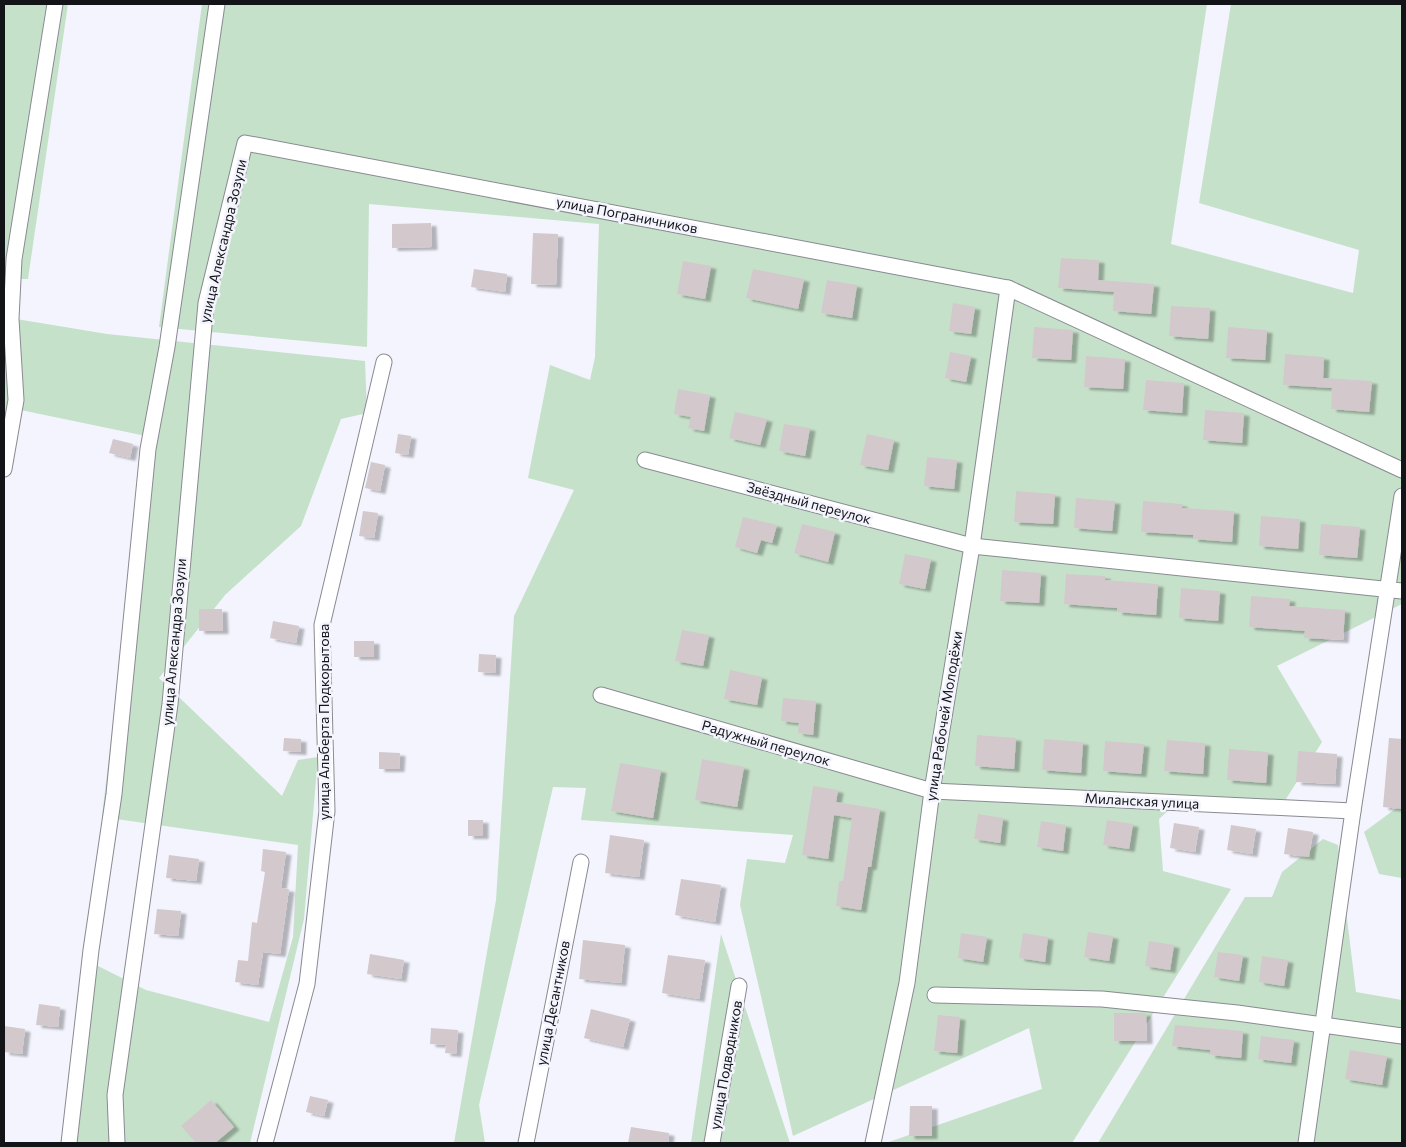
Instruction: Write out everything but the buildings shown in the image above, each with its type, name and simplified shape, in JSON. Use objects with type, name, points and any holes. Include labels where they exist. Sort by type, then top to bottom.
[{"type":"street","points":[[4,469],[16,400],[11,319],[14,259],[55,4]]},
{"type":"street","points":[[69,1143],[91,950],[114,794],[148,449],[167,348],[217,4]]},
{"type":"street","name":"улица Пограничников","points":[[246,143],[1008,288],[1402,470]]},
{"type":"street","name":"улица Александра Зозули","points":[[117,1143],[115,1096],[170,704],[206,302],[246,143]]},
{"type":"street","name":"улица Рабочей Молодёжи","points":[[873,1143],[907,983],[932,790],[972,546],[1008,288]]},
{"type":"street","name":"улица Альберта Подкорытова","points":[[265,1143],[307,984],[326,820],[322,625],[384,362]]},
{"type":"street","name":"Звёздный переулок","points":[[645,460],[972,546],[1402,591]]},
{"type":"street","points":[[1306,1143],[1353,811],[1402,496]]},
{"type":"street","name":"Радужный переулок","points":[[601,695],[932,790]]},
{"type":"street","name":"Миланская улица","points":[[932,790],[1353,811]]},
{"type":"street","name":"улица Десантников","points":[[526,1143],[581,862]]},
{"type":"street","name":"улица Подводников","points":[[712,1143],[739,986]]},
{"type":"street","points":[[935,996],[1102,999],[1237,1013],[1402,1036]]},
{"type":"green space","points":[[4,4],[68,4],[28,279],[4,279]]},
{"type":"green space","points":[[202,4],[1207,4],[1171,244],[1353,293],[1359,250],[1199,203],[1231,4],[1402,4],[1402,604],[1277,666],[1322,742],[1286,799],[1223,802],[1184,796],[1159,819],[1163,871],[1231,889],[1072,1143],[886,1143],[1042,1089],[1029,1028],[793,1136],[740,905],[747,859],[785,863],[793,835],[581,820],[586,788],[553,787],[479,1105],[485,1143],[454,1143],[496,900],[514,616],[574,490],[528,478],[550,365],[590,380],[595,357],[599,224],[369,204],[367,347],[159,327]]},
{"type":"green space","points":[[4,317],[107,334],[365,361],[367,413],[341,419],[301,526],[225,595],[159,678],[282,796],[298,760],[318,757],[304,919],[250,1143],[61,1143],[90,962],[146,990],[269,1022],[293,937],[298,845],[102,817],[146,436],[11,408],[4,450]]},
{"type":"green space","points":[[1402,804],[1402,878],[1379,874],[1364,832]]},
{"type":"green space","points":[[1323,839],[1338,845],[1356,992],[1402,1000],[1402,1143],[1098,1143],[1245,897],[1272,897],[1282,872]]},
{"type":"green space","points":[[721,934],[790,1143],[691,1143]]}]
